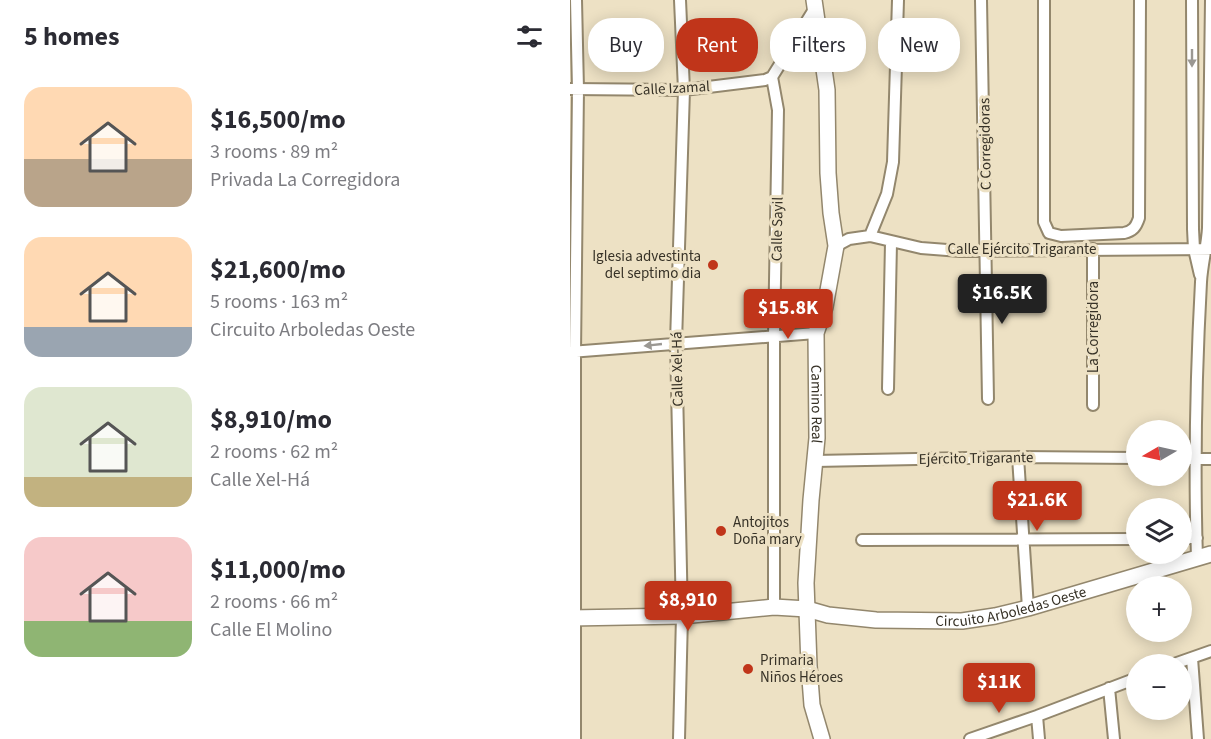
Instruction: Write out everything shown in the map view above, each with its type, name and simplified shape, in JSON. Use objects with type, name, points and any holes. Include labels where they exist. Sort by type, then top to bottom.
[{"type":"street","points":[[575,739],[572,352],[576,0]]},
{"type":"street","name":"Calle Xel-Há","points":[[679,739],[682,616],[676,342],[684,90],[680,0]]},
{"type":"street","points":[[836,246],[849,239],[870,236],[886,194],[893,162],[898,0]]},
{"type":"street","name":"C Corregidoras","points":[[981,0],[988,399]]},
{"type":"street","points":[[1044,0],[1044,222],[1048,233],[1061,236],[1124,233],[1131,231],[1137,225],[1139,218],[1140,0]]},
{"type":"street","points":[[1192,0],[1194,249],[1201,279]]},
{"type":"street","points":[[1204,556],[1197,538],[1196,459],[1201,279],[1209,249],[1211,0]]},
{"type":"street","points":[[772,77],[815,4]]},
{"type":"street","name":"Camino Real","points":[[815,4],[827,90],[828,173],[836,246],[825,307],[816,333],[818,399],[809,532],[807,609],[812,705],[822,739]]},
{"type":"street","name":"Calle Izamal","points":[[574,89],[684,90],[765,80],[772,77]]},
{"type":"street","name":"Calle Sayil","points":[[772,77],[778,110],[774,337],[774,607]]},
{"type":"street","name":"Calle Ejército Trigarante","points":[[870,236],[891,243],[921,248],[987,251],[1209,249]]},
{"type":"street","points":[[888,388],[891,243]]},
{"type":"street","name":"La Corregidora","points":[[1093,249],[1093,405]]},
{"type":"street","points":[[572,352],[676,342],[816,333]]},
{"type":"street","points":[[1018,457],[1028,608]]},
{"type":"street","name":"Ejército Trigarante","points":[[815,461],[1018,457],[1126,458]]},
{"type":"street","points":[[1192,459],[1211,459]]},
{"type":"street","points":[[1192,538],[1197,538]]},
{"type":"street","points":[[862,540],[1126,539]]},
{"type":"street","name":"Circuito Arboledas Oeste","points":[[573,618],[682,616],[774,607],[807,609],[828,615],[876,620],[936,622],[994,616],[1028,608],[1204,556]]},
{"type":"street","points":[[1198,739],[1192,658],[1211,651]]},
{"type":"street","points":[[970,739],[1126,682]]},
{"type":"street","points":[[1109,688],[1114,739]]},
{"type":"street","points":[[1037,716],[1039,739]]},
{"type":"place","name":"Iglesia advestinta del septimo dia","points":[[713,265]]},
{"type":"place","name":"Antojitos Doña mary","points":[[721,531]]},
{"type":"place","name":"Primaria Niños Héroes","points":[[748,669]]}]
